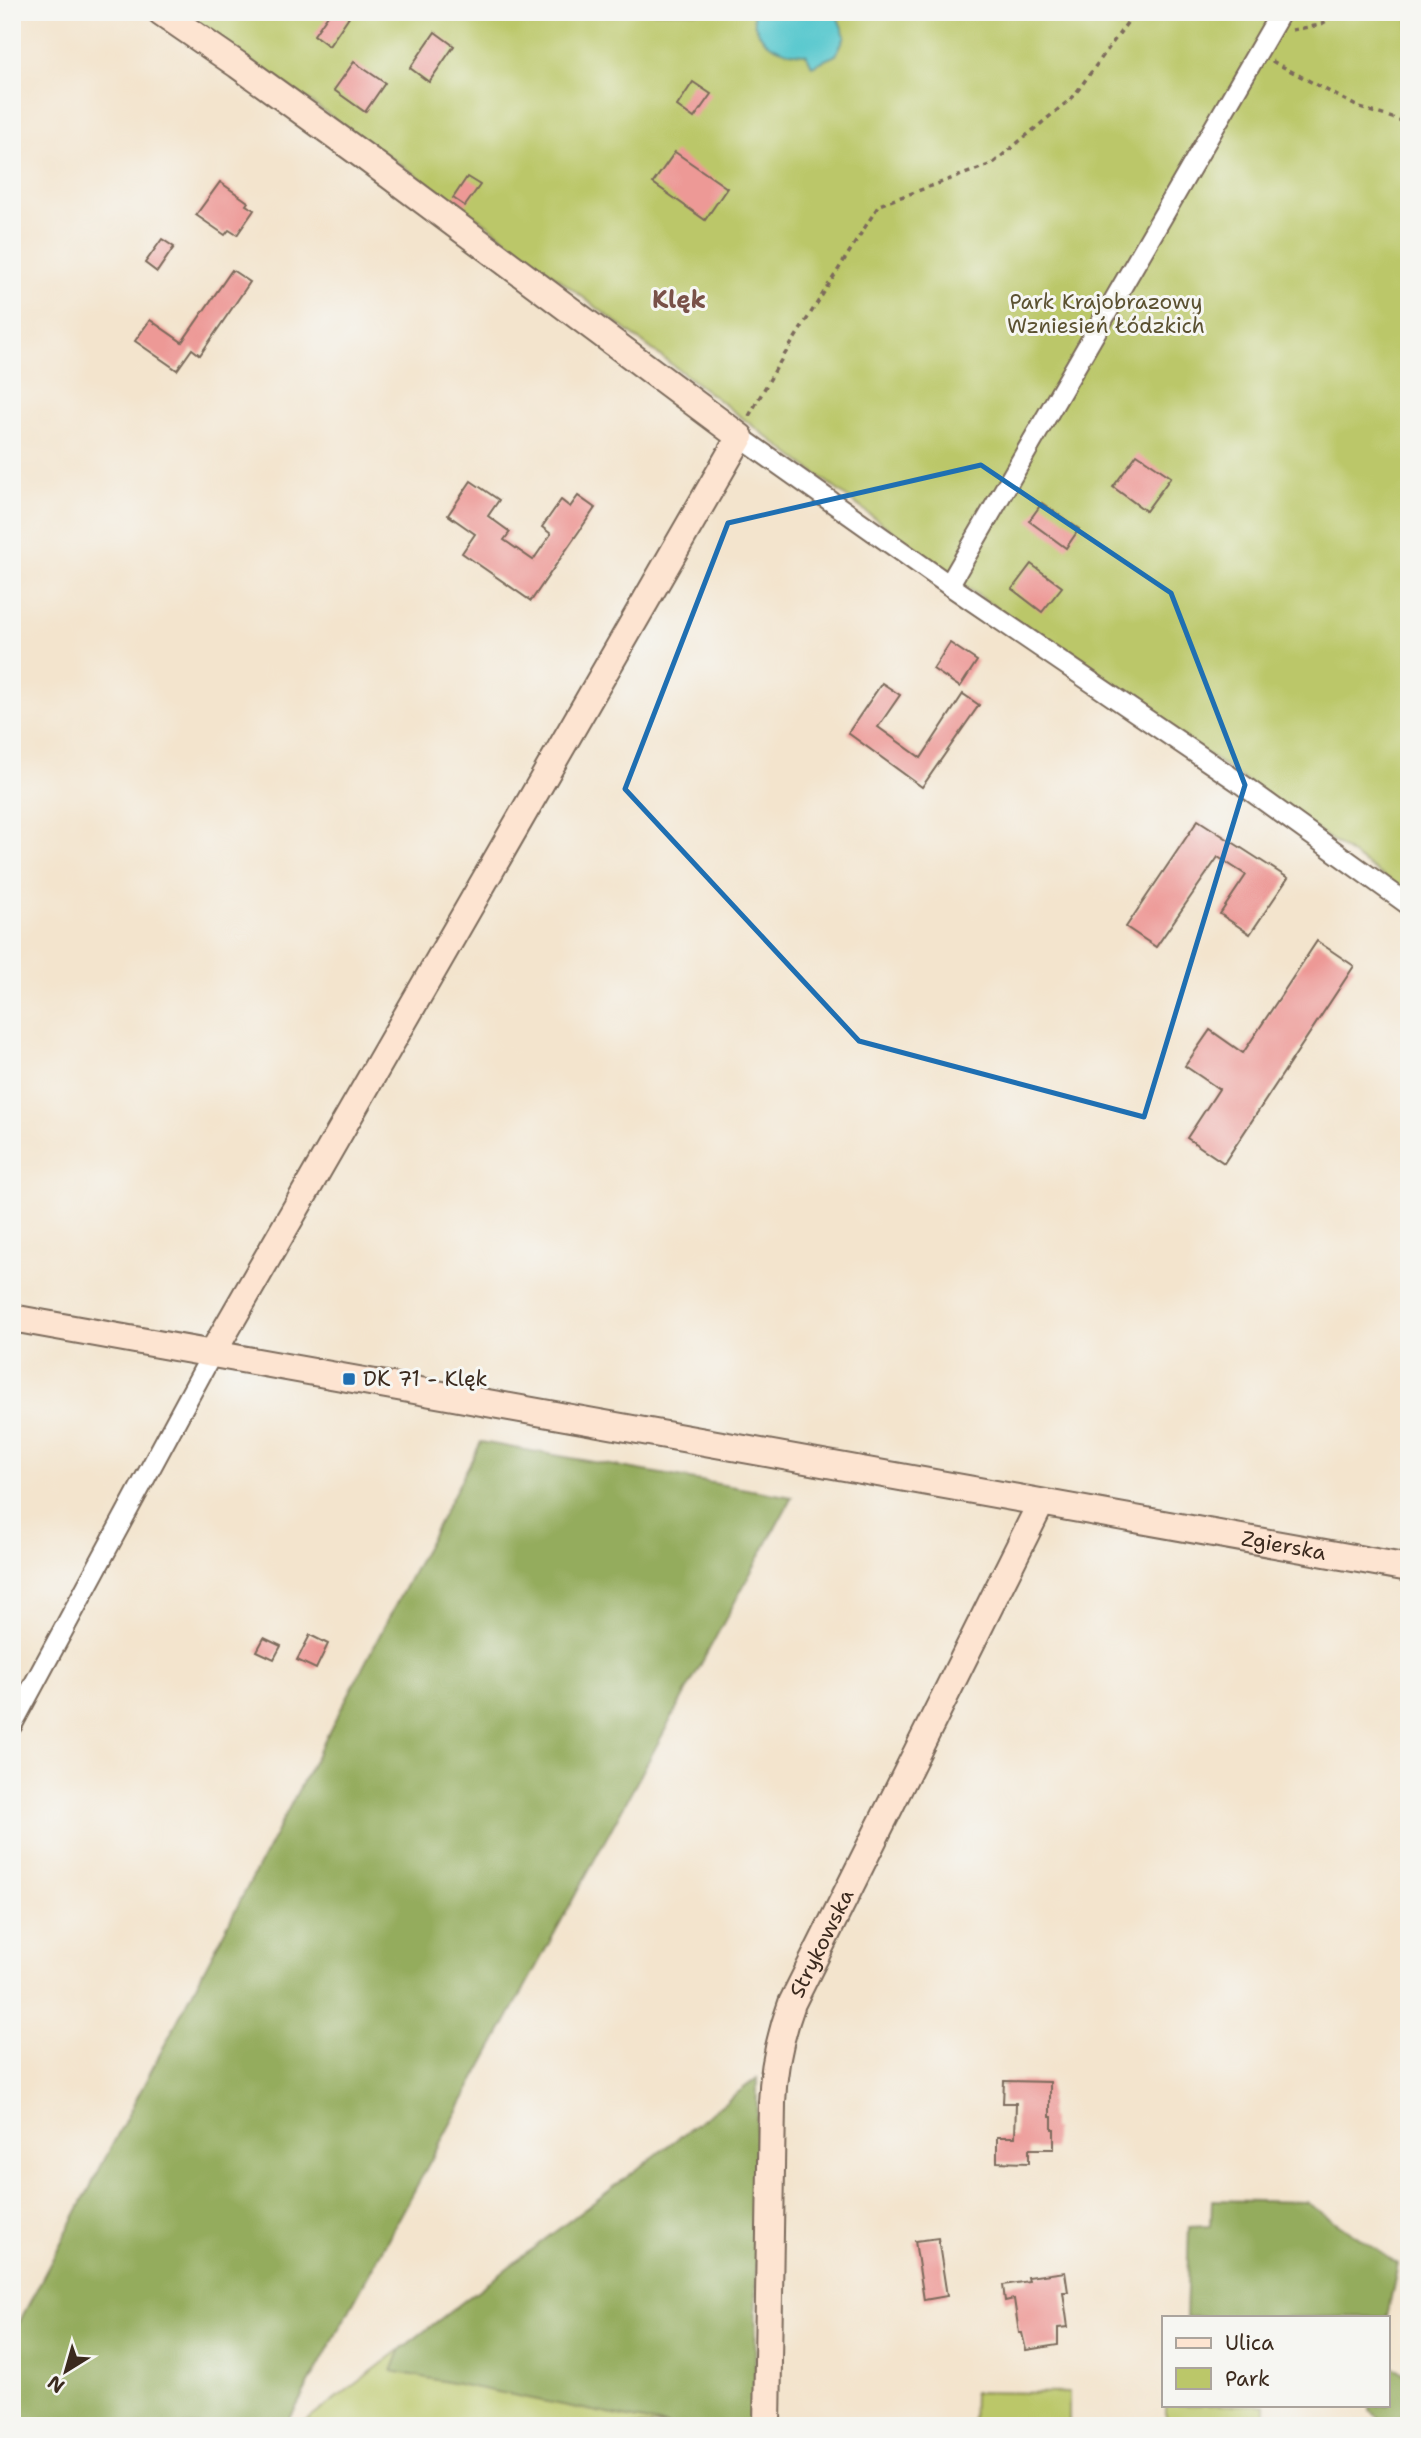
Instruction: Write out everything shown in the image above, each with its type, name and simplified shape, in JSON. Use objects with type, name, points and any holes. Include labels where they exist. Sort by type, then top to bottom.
[{"type":"street","points":[[161,12],[365,157],[740,437],[950,585],[1237,781],[1409,905]]},
{"type":"street","points":[[950,585],[1281,12]]},
{"type":"street","points":[[12,1725],[212,1354],[740,437]]},
{"type":"street","name":"Zgierska","points":[[12,1318],[1409,1568]]},
{"type":"street","name":"Strykowska","points":[[767,2426],[773,2078],[783,2028],[792,2003],[1041,1503]]},
{"type":"path","points":[[740,437],[778,365],[879,205],[992,164],[1073,97],[1135,12]]},
{"type":"path","points":[[1320,26],[1340,12]]},
{"type":"path","points":[[1258,53],[1360,108],[1409,123]]},
{"type":"highlighted area","points":[[981,465],[1171,593],[1245,785],[1144,1117],[859,1041],[625,789],[728,523]]},
{"type":"green space","name":"Park Krajobrazowy Wzniesień Łódzkich","points":[[180,12],[1409,12],[1409,894],[959,582],[481,220]]},
{"type":"green space","points":[[481,1442],[792,1497],[286,2426],[12,2426],[12,2336]]},
{"type":"green space","points":[[757,2078],[755,2426],[669,2426],[392,2371],[401,2349]]},
{"type":"green space","points":[[1212,2200],[1306,2202],[1398,2264],[1387,2316],[1186,2316],[1189,2227],[1211,2226]]},
{"type":"green space","points":[[401,2349],[393,2371],[669,2426],[300,2426]]},
{"type":"green space","points":[[1390,2365],[1409,2378],[1409,2426],[1390,2426],[1369,2411],[1370,2406],[1390,2406]]},
{"type":"green space","points":[[973,2392],[1069,2393],[1069,2426],[972,2426]]},
{"type":"green space","points":[[1166,2406],[1265,2406],[1265,2426],[1166,2426]]},
{"type":"water","points":[[753,12],[833,12],[845,36],[836,55],[812,66],[806,54],[778,49],[763,38],[754,22]]},
{"type":"building","points":[[330,12],[352,12],[329,46],[314,35]]},
{"type":"building","points":[[435,32],[454,46],[429,82],[410,68]]},
{"type":"building","points":[[354,62],[385,83],[365,112],[334,90]]},
{"type":"building","points":[[693,82],[711,94],[694,118],[677,106]]},
{"type":"building","points":[[675,152],[727,188],[705,220],[653,183]]},
{"type":"building","points":[[467,177],[480,185],[465,206],[453,198]]},
{"type":"building","points":[[220,182],[248,202],[246,205],[254,210],[237,235],[229,230],[225,235],[196,215]]},
{"type":"building","points":[[162,239],[174,247],[157,272],[145,263]]},
{"type":"building","points":[[232,270],[250,282],[200,355],[192,349],[177,370],[135,341],[150,320],[182,342]]},
{"type":"building","points":[[1137,454],[1171,477],[1146,511],[1113,487]]},
{"type":"building","points":[[471,481],[499,500],[488,516],[510,532],[504,540],[533,560],[551,534],[542,527],[561,500],[570,507],[578,496],[595,508],[531,601],[462,553],[475,534],[448,515]]},
{"type":"building","points":[[1042,503],[1079,529],[1066,548],[1029,521]]},
{"type":"building","points":[[1031,564],[1062,587],[1042,612],[1012,589]]},
{"type":"building","points":[[950,643],[977,661],[960,687],[933,669]]},
{"type":"building","points":[[882,683],[900,695],[878,727],[921,758],[963,694],[979,705],[922,787],[848,733]]},
{"type":"building","points":[[1198,820],[1288,878],[1250,934],[1220,914],[1246,875],[1218,857],[1156,947],[1126,927]]},
{"type":"building","points":[[1317,941],[1354,966],[1224,1163],[1187,1138],[1219,1089],[1185,1066],[1210,1030],[1243,1053]]},
{"type":"building","points":[[310,1635],[328,1644],[316,1669],[297,1660]]},
{"type":"building","points":[[264,1638],[281,1646],[274,1659],[257,1651]]},
{"type":"building","points":[[1004,2081],[1050,2082],[1054,2149],[1029,2149],[1029,2163],[997,2162],[997,2137],[1015,2137],[1016,2103],[1003,2103]]},
{"type":"building","points":[[938,2238],[947,2296],[924,2300],[915,2241]]},
{"type":"building","points":[[1065,2272],[1068,2292],[1063,2292],[1068,2327],[1058,2328],[1058,2345],[1026,2350],[1022,2333],[1019,2333],[1014,2299],[1005,2301],[1003,2285],[1029,2281],[1028,2277]]},
{"type":"place","name":"DK 71 - Klęk","points":[[349,1379]]},
{"type":"district","name":"Klęk","points":[[679,300]]}]
